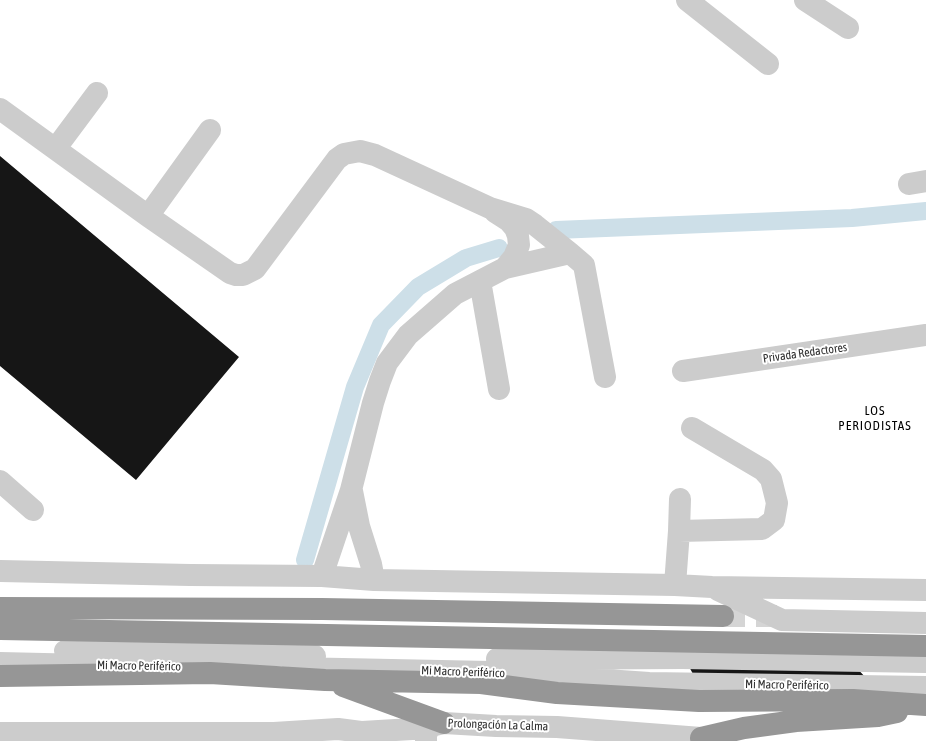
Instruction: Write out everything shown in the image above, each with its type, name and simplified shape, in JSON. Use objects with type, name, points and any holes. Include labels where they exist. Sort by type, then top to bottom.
[{"type":"highway","points":[[0,608],[322,609],[723,616]]},
{"type":"highway","points":[[0,629],[926,646]]},
{"type":"highway","points":[[0,676],[210,674],[325,680],[481,683],[557,693],[699,701],[923,700]]},
{"type":"highway","points":[[325,680],[433,731]]},
{"type":"highway","points":[[700,739],[744,728],[796,721],[878,716],[904,710],[923,700]]},
{"type":"street","points":[[687,0],[768,64]]},
{"type":"street","points":[[805,0],[848,28]]},
{"type":"street","points":[[56,148],[97,93]]},
{"type":"street","points":[[0,109],[56,148],[148,216],[230,273],[236,275],[243,275],[255,269],[332,165],[341,156],[353,151],[360,151],[375,155],[490,208],[526,219],[584,265],[605,377]]},
{"type":"street","points":[[148,216],[210,130]]},
{"type":"street","points":[[490,208],[509,221],[515,228],[518,236],[519,245],[514,257],[505,268]]},
{"type":"street","points":[[322,576],[351,490],[376,396],[387,363],[408,335],[455,294],[505,268],[570,253]]},
{"type":"street","points":[[480,281],[499,389]]},
{"type":"street","name":"Privada Redactores","points":[[683,371],[926,335]]},
{"type":"street","points":[[679,531],[762,529],[774,520],[777,503],[771,479],[763,470],[692,428]]},
{"type":"street","points":[[0,480],[33,510]]},
{"type":"street","points":[[351,490],[374,580]]},
{"type":"street","points":[[675,585],[680,499]]},
{"type":"street","points":[[0,571],[322,576],[374,580],[926,590]]},
{"type":"street","points":[[712,587],[782,620],[926,623]]},
{"type":"street","name":"Mi Macro Periférico","points":[[0,650],[488,659],[682,658],[926,662]]},
{"type":"street","name":"Mi Macro Periférico","points":[[0,663],[490,672],[923,700]]},
{"type":"street","name":"Prolongación La Calma","points":[[355,736],[496,726],[556,734],[722,741]]},
{"type":"street","points":[[0,733],[274,733],[338,729],[355,736],[382,741]]},
{"type":"building","points":[[0,156],[239,357],[136,480],[0,366]]},
{"type":"building","points":[[686,661],[854,665],[866,678],[693,674]]},
{"type":"waterway","points":[[556,230],[852,218],[926,211]]},
{"type":"waterway","points":[[305,560],[355,387],[381,325],[418,287],[466,258],[499,248]]},
{"type":"tunnel","points":[[723,616],[777,616]]},
{"type":"district","name":"LOS PERIODISTAS","points":[[875,418]]}]
